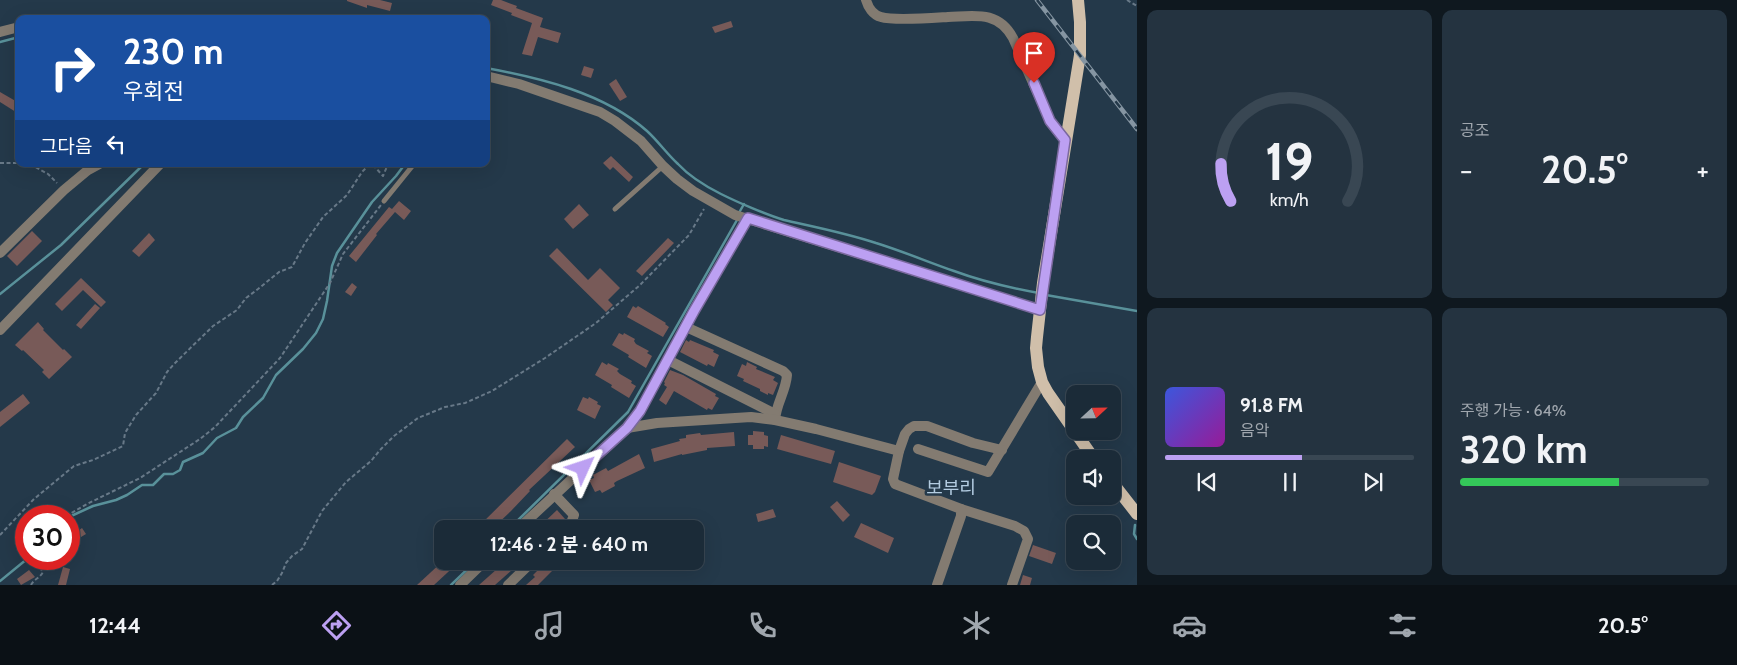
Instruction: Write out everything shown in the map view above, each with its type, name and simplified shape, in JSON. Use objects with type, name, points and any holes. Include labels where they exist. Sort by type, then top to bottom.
[{"type":"main road","points":[[1078,0],[1080,55],[1043,283],[1036,348],[1042,382],[1060,412],[1087,450]]},
{"type":"main road","points":[[1121,494],[1137,514]]},
{"type":"street","points":[[866,0],[871,10],[881,17],[976,15],[990,18],[1005,26],[1013,38],[1050,121],[1065,140]]},
{"type":"street","points":[[0,32],[15,28]]},
{"type":"street","points":[[490,77],[519,84],[600,112],[641,141],[677,179],[735,214],[1040,306]]},
{"type":"street","points":[[0,253],[64,190],[94,167]]},
{"type":"street","points":[[0,330],[157,167]]},
{"type":"street","points":[[527,520],[627,428],[640,411],[748,218]]},
{"type":"street","points":[[686,327],[783,371],[787,375],[787,381],[775,417]]},
{"type":"street","points":[[668,360],[775,417],[899,451]]},
{"type":"street","points":[[918,449],[988,472],[1042,382]]},
{"type":"street","points":[[627,428],[656,423],[775,417]]},
{"type":"street","points":[[1002,450],[973,443],[920,425],[909,428],[905,434],[893,479],[895,484],[1024,531],[1028,539],[1012,585]]},
{"type":"street","points":[[554,494],[574,515],[572,520]]},
{"type":"street","points":[[937,585],[961,516],[961,509]]},
{"type":"street","points":[[460,585],[476,570]]},
{"type":"street","points":[[508,585],[524,570]]},
{"type":"lane","points":[[615,209],[663,166]]},
{"type":"lane","points":[[384,201],[412,167]]},
{"type":"path","points":[[1127,0],[1137,6]]},
{"type":"path","points":[[0,163],[15,163]]},
{"type":"path","points":[[35,167],[48,174],[64,190]]},
{"type":"path","points":[[0,535],[34,499],[74,466],[93,460],[123,446],[125,433],[136,414],[156,393],[167,372],[174,364],[213,326],[237,310],[246,298],[258,288],[279,272],[292,267],[305,243],[323,217],[347,194],[362,172],[368,167]]},
{"type":"path","points":[[375,167],[383,176],[387,167]]},
{"type":"path","points":[[272,585],[277,582],[286,563],[302,549],[322,511],[346,482],[371,461],[394,436],[418,418],[445,407],[465,403],[502,386],[596,323],[640,285],[689,236],[709,200]]},
{"type":"path","points":[[80,508],[140,478],[215,427],[280,358],[330,283],[343,254],[384,201]]},
{"type":"path","points":[[31,585],[33,581],[41,577],[43,572],[41,570]]},
{"type":"building","points":[[347,0],[380,0],[392,3],[390,11],[367,5],[367,8]]},
{"type":"building","points":[[493,0],[501,0],[543,18],[540,27],[561,33],[558,43],[538,37],[532,56],[522,54],[532,23],[491,5]]},
{"type":"building","points":[[731,21],[733,27],[715,33],[712,27]]},
{"type":"building","points":[[584,66],[594,69],[591,78],[581,75]]},
{"type":"building","points":[[616,79],[627,97],[620,101],[609,84]]},
{"type":"building","points":[[0,92],[15,101],[15,111],[0,102]]},
{"type":"building","points":[[611,156],[633,177],[629,182],[613,167],[610,170],[603,163]]},
{"type":"building","points":[[399,201],[411,211],[404,220],[395,212],[356,262],[349,256],[389,207],[392,209]]},
{"type":"building","points":[[579,204],[589,215],[573,229],[564,219]]},
{"type":"building","points":[[32,231],[42,241],[17,266],[7,256]]},
{"type":"building","points":[[149,233],[155,240],[139,257],[132,251]]},
{"type":"building","points":[[668,238],[674,243],[642,276],[636,271]]},
{"type":"building","points":[[557,248],[588,280],[600,268],[620,288],[608,300],[613,305],[606,312],[549,256]]},
{"type":"building","points":[[81,278],[106,302],[101,307],[83,290],[62,311],[55,304]]},
{"type":"building","points":[[352,283],[357,287],[351,296],[345,292]]},
{"type":"building","points":[[95,304],[100,308],[81,329],[76,325]]},
{"type":"building","points":[[633,306],[636,308],[638,306],[666,323],[669,327],[663,337],[627,317]]},
{"type":"building","points":[[38,322],[43,330],[72,357],[49,379],[42,372],[44,370],[15,345]]},
{"type":"building","points":[[619,333],[623,335],[624,333],[635,339],[636,344],[649,351],[647,353],[652,356],[646,368],[612,345]]},
{"type":"building","points":[[686,340],[714,350],[713,352],[719,355],[714,367],[708,364],[707,366],[680,352]]},
{"type":"building","points":[[602,362],[619,369],[617,371],[636,386],[629,398],[595,375]]},
{"type":"building","points":[[747,362],[757,367],[756,369],[775,377],[773,380],[778,383],[773,395],[760,391],[760,389],[737,376],[742,364],[746,366]]},
{"type":"building","points":[[670,370],[683,375],[716,394],[715,396],[719,398],[712,410],[708,408],[707,410],[674,391],[666,405],[659,400],[667,387],[664,385],[664,382]]},
{"type":"building","points":[[23,394],[30,403],[0,427],[0,412]]},
{"type":"building","points":[[583,397],[588,399],[589,397],[601,406],[595,419],[577,410]]},
{"type":"building","points":[[753,431],[764,432],[764,435],[768,436],[768,447],[764,446],[764,449],[753,449],[753,445],[748,445],[748,435],[753,435]]},
{"type":"building","points":[[734,432],[735,446],[707,448],[707,450],[682,454],[654,462],[651,449],[680,441],[679,439],[686,438],[686,435]]},
{"type":"building","points":[[781,435],[835,451],[831,464],[777,449]]},
{"type":"building","points":[[567,439],[575,447],[529,490],[502,520],[485,520]]},
{"type":"building","points":[[639,454],[645,468],[617,481],[614,483],[615,486],[602,493],[600,490],[595,492],[589,480],[594,478],[593,475],[606,468],[608,471]]},
{"type":"building","points":[[839,462],[881,476],[875,492],[872,495],[833,482]]},
{"type":"building","points":[[837,501],[850,515],[843,522],[830,507]]},
{"type":"building","points":[[773,509],[776,517],[758,522],[756,514]]},
{"type":"building","points":[[557,510],[565,519],[564,520],[546,520]]},
{"type":"building","points":[[861,523],[894,538],[888,553],[854,537]]},
{"type":"building","points":[[82,528],[86,534],[80,538],[80,530]]},
{"type":"building","points":[[1033,545],[1056,553],[1052,564],[1029,556]]},
{"type":"building","points":[[434,569],[450,570],[434,585],[417,585]]},
{"type":"building","points":[[29,570],[35,577],[21,585],[17,579]]},
{"type":"building","points":[[62,570],[70,570],[66,585],[58,585]]},
{"type":"building","points":[[496,570],[512,570],[495,585],[479,585]]},
{"type":"building","points":[[538,570],[553,570],[538,585],[526,585],[535,577],[533,575]]},
{"type":"building","points":[[1023,575],[1032,578],[1030,585],[1020,585]]},
{"type":"waterway","points":[[0,42],[15,38]]},
{"type":"waterway","points":[[490,69],[550,82],[592,97],[611,107],[647,131],[683,169],[698,181],[721,194],[761,212],[784,220],[865,239],[975,278],[1039,293]]},
{"type":"waterway","points":[[0,294],[61,245],[141,167]]},
{"type":"waterway","points":[[80,512],[93,506],[116,500],[142,485],[153,485],[164,474],[173,474],[180,470],[183,462],[203,453],[217,438],[236,428],[243,417],[263,398],[276,375],[303,349],[316,333],[323,319],[332,266],[337,253],[372,202],[403,167]]},
{"type":"waterway","points":[[740,211],[744,204]]},
{"type":"waterway","points":[[518,520],[628,412],[737,220]]},
{"type":"waterway","points":[[1046,295],[1137,311]]},
{"type":"waterway","points":[[1135,525],[1134,534],[1137,539]]},
{"type":"waterway","points":[[0,581],[15,569]]},
{"type":"waterway","points":[[451,585],[467,570]]},
{"type":"railway","points":[[1037,0],[1137,129]]},
{"type":"district","name":"보부리","points":[[951,488]]},
{"type":"route","points":[[583,468],[627,428],[640,411],[694,311],[748,218],[1040,310],[1065,140],[1050,121],[1034,83]]}]
